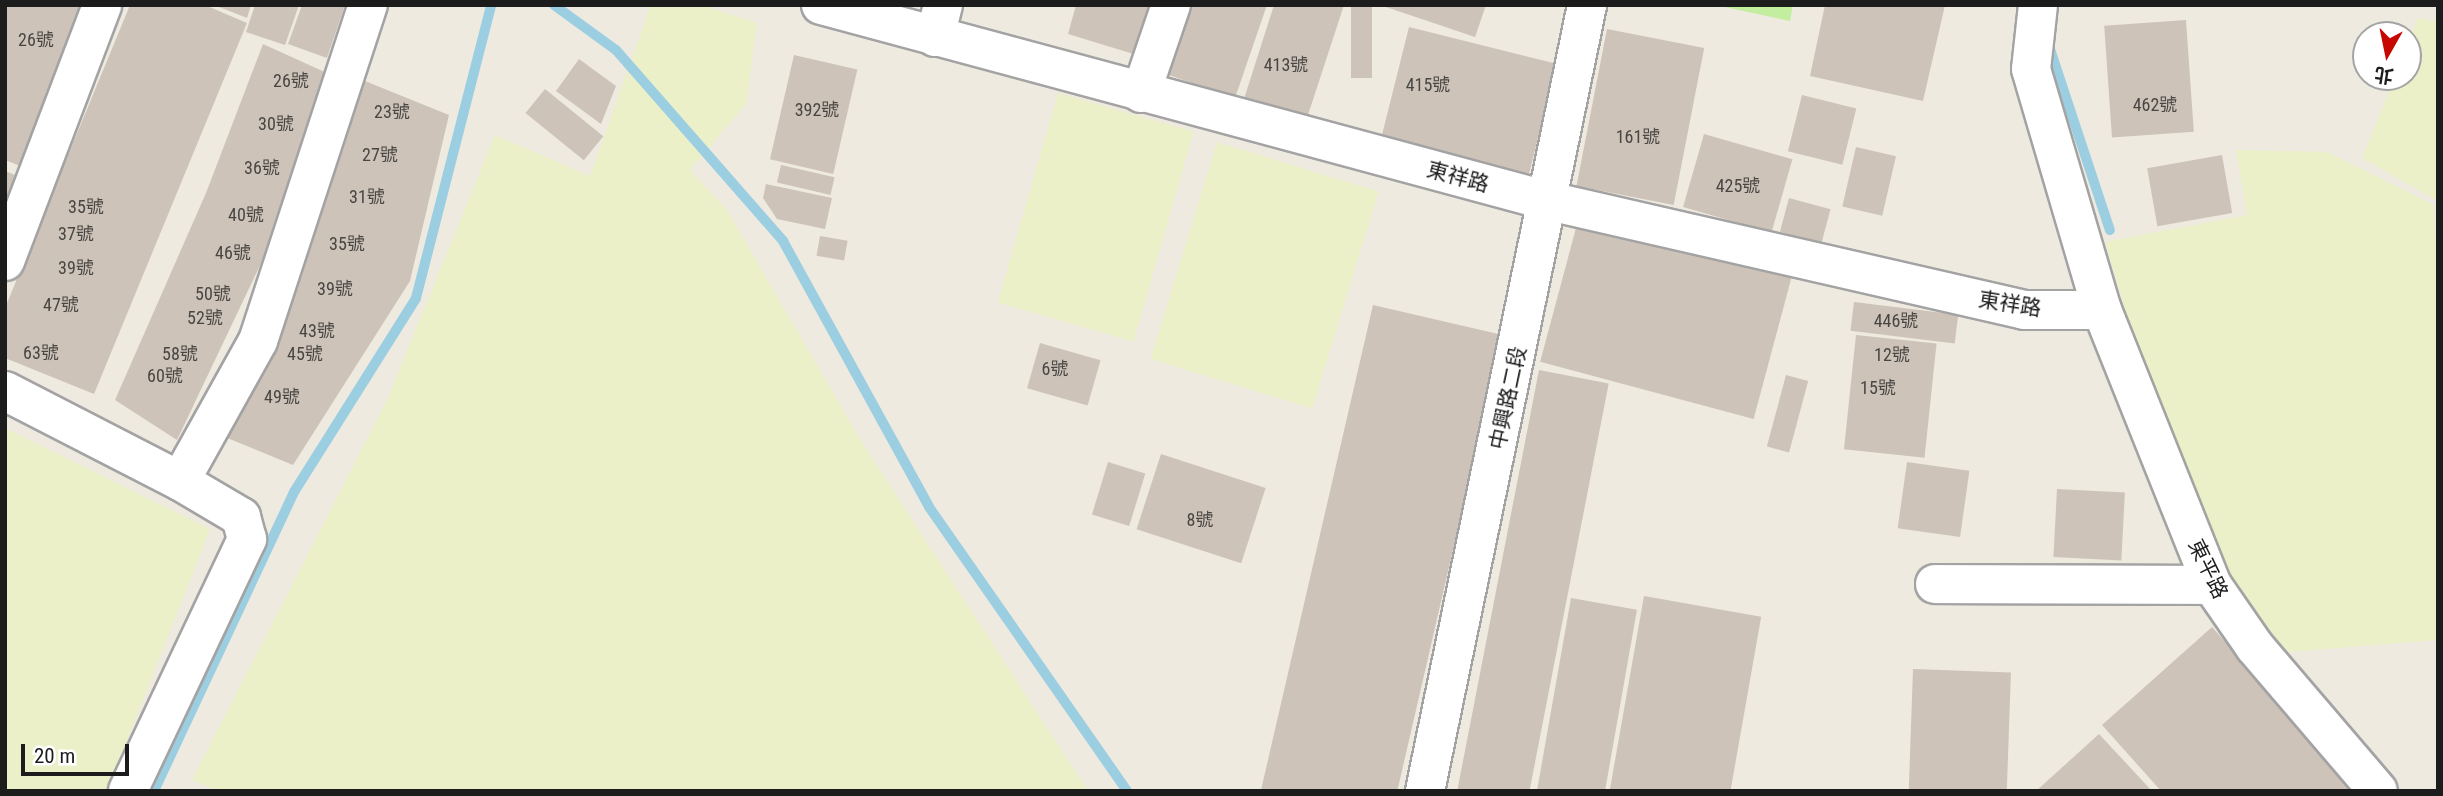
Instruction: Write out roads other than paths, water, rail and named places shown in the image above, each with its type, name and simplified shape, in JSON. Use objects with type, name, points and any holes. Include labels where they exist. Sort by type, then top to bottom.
[{"type":"street","points":[[5,261],[102,5]]},
{"type":"street","points":[[180,481],[258,341],[368,5]]},
{"type":"street","name":"東祥路","points":[[821,5],[940,17],[1141,93],[1549,201],[2024,310],[2102,310]]},
{"type":"street","points":[[1141,93],[1171,5]]},
{"type":"street","name":"中興路二段","points":[[1425,791],[1549,201],[1587,5]]},
{"type":"street","name":"東平路","points":[[2038,5],[2031,69],[2102,310],[2212,585],[2255,647],[2378,791]]},
{"type":"street","points":[[5,391],[180,481],[241,517],[247,539],[128,791]]},
{"type":"street","points":[[1935,584],[2212,585]]},
{"type":"waterway","points":[[154,791],[294,492],[416,298],[491,5]]},
{"type":"waterway","points":[[554,5],[616,50],[783,241],[929,507],[1127,791]]},
{"type":"waterway","points":[[2048,43],[2110,230]]}]
